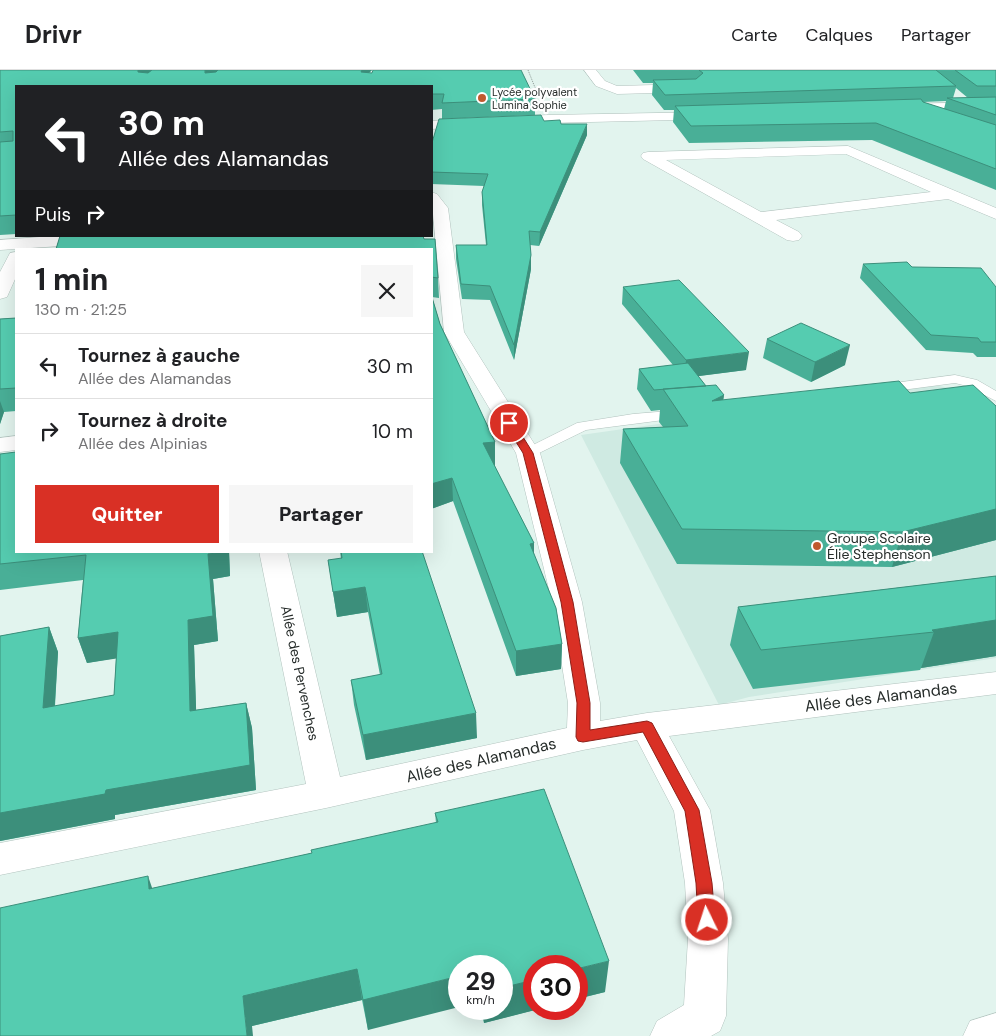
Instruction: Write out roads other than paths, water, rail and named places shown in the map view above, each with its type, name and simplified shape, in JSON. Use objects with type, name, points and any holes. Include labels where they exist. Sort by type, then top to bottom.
[{"type":"street","points":[[590,70],[599,85],[606,88],[700,95]]},
{"type":"street","points":[[433,125],[548,119],[724,118],[683,76]]},
{"type":"street","points":[[954,94],[969,107]]},
{"type":"street","points":[[890,109],[996,106]]},
{"type":"street","points":[[909,108],[944,120]]},
{"type":"street","points":[[734,138],[744,153]]},
{"type":"street","points":[[793,236],[648,156],[848,150],[996,214]]},
{"type":"street","points":[[759,217],[951,194]]},
{"type":"street","points":[[433,199],[440,208],[454,332],[528,453],[569,611],[584,703],[583,737]]},
{"type":"street","points":[[37,248],[130,237]]},
{"type":"street","points":[[0,245],[15,249]]},
{"type":"street","points":[[0,293],[15,261]]},
{"type":"street","points":[[0,445],[15,443]]},
{"type":"street","name":"Allée des Pervenches","points":[[274,553],[326,794]]},
{"type":"street","name":"Allée des Alamandas","points":[[0,859],[326,794],[583,737],[647,726],[996,683]]},
{"type":"street","points":[[647,726],[692,810],[704,883],[708,939],[704,1016],[672,1036]]},
{"type":"street","points":[[985,1036],[996,1034]]},
{"type":"lane","points":[[869,391],[955,379],[967,380],[996,397]]},
{"type":"lane","points":[[528,453],[582,426],[633,418],[698,413]]},
{"type":"place","name":"Lycée polyvalent Lumina Sophie","points":[[482,98]]},
{"type":"place","name":"Groupe Scolaire Élie Stephenson","points":[[817,546]]}]
